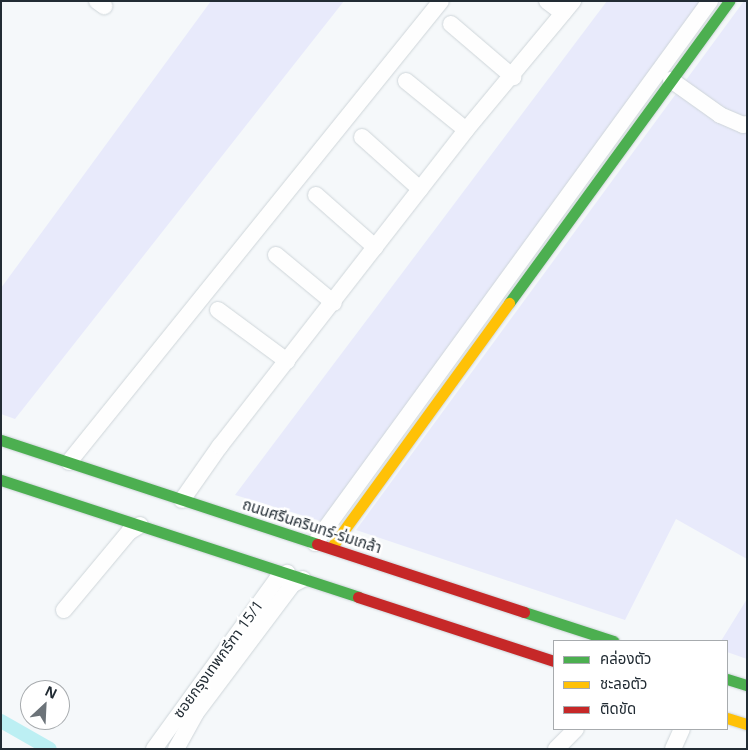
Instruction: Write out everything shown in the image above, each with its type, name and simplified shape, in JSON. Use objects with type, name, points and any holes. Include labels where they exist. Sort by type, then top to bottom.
[{"type":"main road","points":[[323,546],[729,1]]},
{"type":"main road","name":"ถนนศรีนครินทร์-ร่มเกล้า","points":[[1,440],[610,640]]},
{"type":"main road","points":[[1,480],[553,661]]},
{"type":"main road","points":[[728,679],[747,685]]},
{"type":"main road","points":[[728,718],[747,724]]},
{"type":"street","points":[[69,462],[441,1]]},
{"type":"street","points":[[182,500],[466,130],[513,77],[568,7],[547,1]]},
{"type":"street","points":[[323,546],[710,1]]},
{"type":"street","points":[[452,24],[513,77]]},
{"type":"street","points":[[671,80],[726,118],[743,125],[747,124]]},
{"type":"street","points":[[406,81],[466,130]]},
{"type":"street","points":[[362,137],[420,189]]},
{"type":"street","points":[[316,195],[375,247]]},
{"type":"street","points":[[276,255],[334,303]]},
{"type":"street","points":[[218,310],[287,361]]},
{"type":"street","points":[[64,610],[128,532],[140,525]]},
{"type":"street","name":"ซอยกรุงเทพกรีฑา 15/1","points":[[154,749],[277,578],[287,573]]},
{"type":"street","name":"ซอยกรุงเทพกรีฑา 15/1","points":[[176,749],[196,713],[293,584],[303,579]]},
{"type":"street","points":[[556,749],[575,730]]},
{"type":"street","points":[[673,749],[682,730]]},
{"type":"shaded area","points":[[211,1],[344,1],[15,419],[1,414],[1,288]]},
{"type":"shaded area","points":[[607,1],[705,1],[565,195],[321,521],[235,495]]},
{"type":"shaded area","points":[[744,1],[747,1],[747,559],[676,519],[625,620],[356,530]]},
{"type":"shaded area","points":[[747,599],[747,659],[728,652],[728,640],[722,640]]},
{"type":"waterway","points":[[1,721],[50,749]]},
{"type":"traffic: fast","points":[[509,303],[729,1]]},
{"type":"traffic: fast","points":[[1,440],[317,544]]},
{"type":"traffic: fast","points":[[1,480],[358,597]]},
{"type":"traffic: fast","points":[[524,612],[610,640]]},
{"type":"traffic: fast","points":[[728,679],[747,685]]},
{"type":"traffic: slow","points":[[331,548],[509,303]]},
{"type":"traffic: slow","points":[[728,718],[747,724]]},
{"type":"traffic: jam","points":[[317,544],[524,612]]},
{"type":"traffic: jam","points":[[358,597],[553,661]]}]
